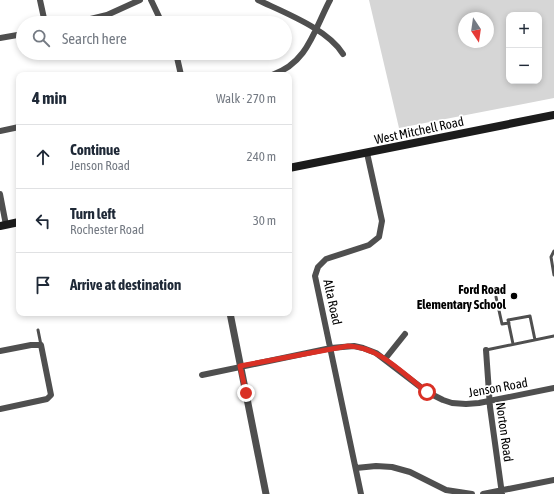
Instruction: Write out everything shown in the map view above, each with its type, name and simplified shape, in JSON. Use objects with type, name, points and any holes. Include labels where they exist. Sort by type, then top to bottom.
[{"type":"main road","name":"West Mitchell Road","points":[[292,167],[554,115]]},
{"type":"main road","points":[[3,226],[16,223]]},
{"type":"street","points":[[40,0],[43,16]]},
{"type":"street","points":[[104,16],[140,0]]},
{"type":"street","points":[[151,0],[159,16]]},
{"type":"street","points":[[258,0],[290,16]]},
{"type":"street","points":[[278,72],[292,65],[302,55],[311,41],[330,0]]},
{"type":"street","points":[[292,17],[332,39],[343,54]]},
{"type":"street","points":[[0,38],[16,35]]},
{"type":"street","points":[[178,60],[180,72]]},
{"type":"street","points":[[0,131],[16,128]]},
{"type":"street","name":"Alta Road","points":[[361,494],[315,276],[318,267],[326,259],[369,245],[379,237],[382,221],[367,153]]},
{"type":"street","points":[[0,194],[3,226]]},
{"type":"street","points":[[231,316],[266,494]]},
{"type":"street","points":[[385,359],[405,334]]},
{"type":"street","points":[[0,351],[31,345],[40,345],[51,393],[50,398],[0,409]]},
{"type":"street","name":"Jenson Road","points":[[202,374],[331,348],[348,346],[359,347],[376,353],[427,392],[452,403],[466,404],[489,401],[554,388]]},
{"type":"street","name":"Norton Road","points":[[486,350],[489,401],[502,492]]},
{"type":"street","points":[[356,468],[376,466],[392,467],[410,472],[446,490],[472,494]]},
{"type":"street","points":[[483,494],[502,492],[554,480]]},
{"type":"lane","points":[[554,251],[551,257],[554,275]]},
{"type":"lane","points":[[496,297],[502,324],[509,323]]},
{"type":"lane","points":[[513,344],[508,320],[530,316],[535,340]]},
{"type":"lane","points":[[38,330],[40,345]]},
{"type":"lane","points":[[486,350],[554,336]]},
{"type":"shaded area","points":[[369,0],[554,0],[554,98],[399,128]]},
{"type":"place","name":"Ford Road Elementary School","points":[[514,296]]},
{"type":"route","points":[[246,393],[240,366],[342,346],[354,346],[376,353],[427,392]]}]
